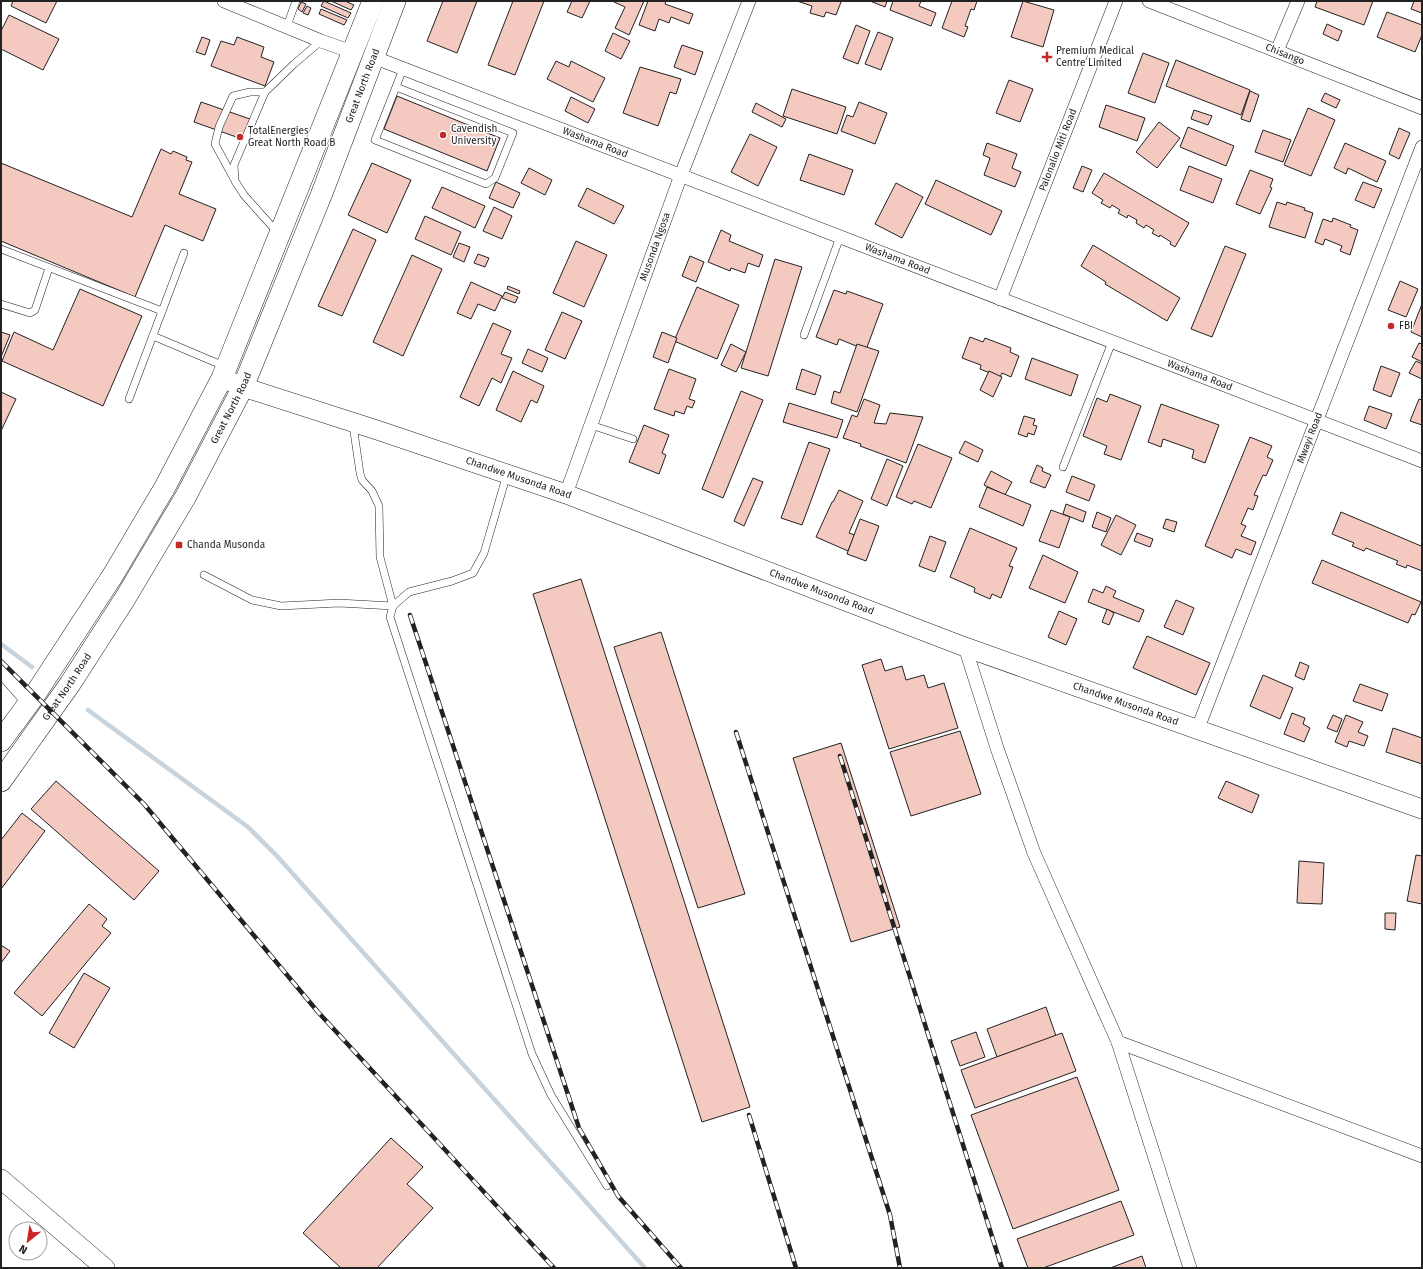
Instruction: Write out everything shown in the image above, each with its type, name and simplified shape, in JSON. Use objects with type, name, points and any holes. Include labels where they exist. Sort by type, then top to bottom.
[{"type":"main road","points":[[1,741],[68,646],[143,525],[165,487],[224,373],[373,1]]},
{"type":"main road","name":"Great North Road","points":[[1,781],[70,684],[142,570],[186,496],[243,387],[322,193],[395,1]]},
{"type":"street","points":[[224,1],[321,41],[352,52],[365,42],[384,1]]},
{"type":"street","name":"Musonda Ngosa","points":[[566,494],[681,175],[749,1]]},
{"type":"street","name":"Palonalio Miti Road","points":[[1000,299],[1116,1]]},
{"type":"street","name":"Chisango","points":[[1149,1],[1422,108]]},
{"type":"street","points":[[1277,51],[1298,1]]},
{"type":"street","name":"Washama Road","points":[[373,57],[1422,461]]},
{"type":"street","name":"Mwayi Road","points":[[1198,728],[1422,147]]},
{"type":"street","name":"Chandwe Musonda Road","points":[[224,373],[243,387],[566,494],[965,647],[1198,728],[1422,809]]},
{"type":"street","points":[[965,647],[997,748],[1034,853],[1118,1042],[1190,1268]]},
{"type":"street","points":[[1,671],[29,703]]},
{"type":"street","points":[[1118,1042],[1422,1156]]},
{"type":"street","points":[[1,1179],[105,1268]]},
{"type":"lane","points":[[287,26],[296,1]]},
{"type":"lane","points":[[235,181],[234,165],[265,92],[321,41]]},
{"type":"lane","points":[[396,87],[513,133],[495,178],[486,184],[376,140],[403,68]]},
{"type":"lane","points":[[265,92],[250,92],[233,96],[219,127],[215,144],[244,195],[279,234]]},
{"type":"lane","points":[[804,335],[840,237]]},
{"type":"lane","points":[[1,249],[162,311]]},
{"type":"lane","points":[[129,399],[184,253]]},
{"type":"lane","points":[[1,304],[30,313],[35,310],[49,268]]},
{"type":"lane","points":[[153,336],[224,373]]},
{"type":"lane","points":[[1063,467],[1112,342]]},
{"type":"lane","points":[[353,423],[362,480],[372,491],[378,506],[380,557],[393,606],[390,617],[532,1054],[551,1095],[607,1186]]},
{"type":"lane","points":[[591,424],[633,440]]},
{"type":"lane","points":[[204,575],[252,600],[281,606],[339,603],[393,606],[409,592],[452,581],[473,573],[484,553],[507,474]]},
{"type":"building","points":[[13,1],[57,1],[46,23],[11,6]]},
{"type":"building","points":[[324,1],[351,13],[348,18],[321,6]]},
{"type":"building","points":[[331,1],[345,1],[354,5],[351,10]]},
{"type":"building","points":[[443,1],[477,1],[457,53],[427,41]]},
{"type":"building","points":[[513,1],[544,1],[515,75],[488,65]]},
{"type":"building","points":[[572,1],[590,1],[582,18],[567,12]]},
{"type":"building","points":[[612,1],[644,1],[629,35],[615,28],[625,7]]},
{"type":"building","points":[[648,1],[666,1],[665,4],[693,14],[689,24],[671,17],[669,23],[659,19],[655,31],[639,25]]},
{"type":"building","points":[[797,1],[841,2],[836,15],[826,12],[824,17],[810,13],[812,6]]},
{"type":"building","points":[[870,1],[887,1],[885,7]]},
{"type":"building","points":[[893,1],[921,1],[919,6],[936,13],[931,26],[890,10]]},
{"type":"building","points":[[952,1],[977,1],[974,10],[971,9],[965,26],[968,27],[964,37],[942,28]]},
{"type":"building","points":[[1023,1],[1054,10],[1043,47],[1011,37]]},
{"type":"building","points":[[1317,1],[1373,1],[1364,25],[1315,7]]},
{"type":"building","points":[[1414,1],[1422,1],[1422,13],[1411,9]]},
{"type":"building","points":[[301,2],[306,4],[302,12],[298,9]]},
{"type":"building","points":[[307,6],[311,8],[308,15],[303,13]]},
{"type":"building","points":[[321,9],[347,20],[344,25],[319,14]]},
{"type":"building","points":[[1387,12],[1422,25],[1422,35],[1415,52],[1377,37]]},
{"type":"building","points":[[9,15],[59,39],[43,70],[1,49],[1,31]]},
{"type":"building","points":[[1327,24],[1342,31],[1338,41],[1323,34]]},
{"type":"building","points":[[856,25],[870,31],[858,64],[843,58]]},
{"type":"building","points":[[878,32],[893,38],[881,70],[865,64]]},
{"type":"building","points":[[613,33],[630,41],[621,59],[605,51]]},
{"type":"building","points":[[202,37],[210,40],[205,55],[196,52]]},
{"type":"building","points":[[237,37],[264,47],[261,57],[274,62],[265,86],[211,66],[221,41],[234,45]]},
{"type":"building","points":[[682,45],[703,52],[695,75],[674,67]]},
{"type":"building","points":[[1143,53],[1169,63],[1155,103],[1128,93]]},
{"type":"building","points":[[1176,60],[1250,90],[1241,115],[1166,86]]},
{"type":"building","points":[[556,61],[569,67],[571,61],[605,78],[593,102],[547,79]]},
{"type":"building","points":[[640,67],[681,79],[676,94],[670,92],[658,126],[623,113]]},
{"type":"building","points":[[1009,80],[1033,89],[1020,122],[996,113]]},
{"type":"building","points":[[792,89],[846,107],[837,134],[783,116]]},
{"type":"building","points":[[1250,91],[1259,95],[1250,122],[1241,119]]},
{"type":"building","points":[[1325,93],[1340,100],[1336,108],[1321,101]]},
{"type":"building","points":[[397,96],[500,138],[487,171],[384,129]]},
{"type":"building","points":[[571,97],[595,109],[588,123],[565,111]]},
{"type":"building","points":[[201,102],[250,119],[242,139],[194,122]]},
{"type":"building","points":[[859,102],[887,113],[875,144],[841,131],[847,115],[853,117]]},
{"type":"building","points":[[756,103],[786,119],[782,127],[752,112]]},
{"type":"building","points":[[1106,105],[1145,118],[1137,141],[1099,127]]},
{"type":"building","points":[[1308,108],[1335,120],[1311,176],[1284,165]]},
{"type":"building","points":[[1194,110],[1212,116],[1208,125],[1191,119]]},
{"type":"building","points":[[1159,122],[1180,138],[1157,168],[1136,152]]},
{"type":"building","points":[[1188,127],[1234,146],[1226,166],[1180,147]]},
{"type":"building","points":[[1399,128],[1410,133],[1399,159],[1389,154]]},
{"type":"building","points":[[1263,130],[1291,140],[1283,162],[1255,152]]},
{"type":"building","points":[[750,134],[777,147],[758,186],[731,172]]},
{"type":"building","points":[[987,143],[1017,154],[1012,168],[1021,172],[1015,187],[984,175],[990,158],[983,155]]},
{"type":"building","points":[[1345,143],[1386,161],[1377,182],[1348,168],[1346,174],[1334,168]]},
{"type":"building","points":[[161,149],[171,154],[173,151],[187,157],[186,160],[192,162],[179,194],[216,209],[203,241],[165,225],[135,297],[1,241],[1,163],[132,217]]},
{"type":"building","points":[[809,154],[853,170],[844,195],[800,180]]},
{"type":"building","points":[[372,163],[411,180],[387,233],[348,215]]},
{"type":"building","points":[[1082,166],[1092,170],[1083,192],[1073,188]]},
{"type":"building","points":[[1189,166],[1222,179],[1213,203],[1180,190]]},
{"type":"building","points":[[529,168],[552,180],[545,195],[521,183]]},
{"type":"building","points":[[1250,170],[1273,179],[1270,187],[1272,188],[1260,214],[1236,204]]},
{"type":"building","points":[[1104,173],[1189,223],[1175,247],[1170,244],[1171,242],[1160,235],[1159,237],[1152,233],[1154,230],[1146,225],[1144,228],[1136,223],[1137,220],[1128,215],[1127,218],[1118,213],[1120,210],[1112,205],[1110,208],[1101,203],[1103,200],[1092,193]]},
{"type":"building","points":[[936,180],[1002,211],[991,235],[925,204]]},
{"type":"building","points":[[496,182],[520,193],[513,208],[489,198]]},
{"type":"building","points":[[1363,182],[1382,189],[1374,208],[1355,200]]},
{"type":"building","points":[[896,183],[923,197],[902,238],[875,224]]},
{"type":"building","points":[[442,187],[485,206],[475,228],[432,208]]},
{"type":"building","points":[[587,188],[624,206],[614,224],[578,206]]},
{"type":"building","points":[[1277,202],[1286,205],[1287,202],[1305,208],[1304,210],[1313,213],[1305,238],[1269,227]]},
{"type":"building","points":[[494,207],[512,216],[502,239],[483,231]]},
{"type":"building","points":[[425,216],[461,232],[451,255],[415,239]]},
{"type":"building","points":[[1333,218],[1351,225],[1350,227],[1358,230],[1350,255],[1340,251],[1342,246],[1325,239],[1323,245],[1315,242],[1323,219],[1332,222]]},
{"type":"building","points":[[353,229],[376,240],[342,316],[318,306]]},
{"type":"building","points":[[721,230],[731,235],[729,241],[763,255],[759,267],[748,263],[745,273],[731,268],[730,271],[708,262]]},
{"type":"building","points":[[576,241],[607,255],[584,307],[553,293]]},
{"type":"building","points":[[459,243],[470,247],[464,262],[453,257]]},
{"type":"building","points":[[1093,245],[1180,298],[1167,321],[1105,284],[1106,282],[1081,266]]},
{"type":"building","points":[[1225,246],[1246,254],[1212,337],[1191,329]]},
{"type":"building","points":[[478,254],[489,258],[485,267],[474,263]]},
{"type":"building","points":[[412,255],[442,269],[403,356],[373,342]]},
{"type":"building","points":[[690,256],[704,262],[696,282],[682,276]]},
{"type":"building","points":[[775,259],[802,267],[768,376],[741,368]]},
{"type":"building","points":[[1400,281],[1418,289],[1406,317],[1388,310]]},
{"type":"building","points":[[471,282],[502,296],[495,311],[478,304],[471,319],[457,313]]},
{"type":"building","points":[[508,286],[520,291],[519,294],[507,289]]},
{"type":"building","points":[[697,287],[739,305],[717,359],[674,341]]},
{"type":"building","points":[[80,289],[142,316],[103,406],[2,361],[14,332],[53,350]]},
{"type":"building","points":[[834,290],[846,294],[847,291],[883,304],[866,350],[839,339],[837,345],[816,337]]},
{"type":"building","points":[[505,292],[518,297],[515,303],[502,298]]},
{"type":"building","points":[[1422,304],[1422,337],[1411,332]]},
{"type":"building","points":[[562,312],[582,321],[565,359],[545,350]]},
{"type":"building","points":[[493,323],[511,331],[501,354],[512,358],[501,383],[492,378],[479,406],[460,397]]},
{"type":"building","points":[[1,332],[10,335],[1,357]]},
{"type":"building","points":[[662,332],[677,338],[668,363],[653,357]]},
{"type":"building","points":[[970,337],[983,342],[985,338],[1011,348],[1010,352],[1019,356],[1011,377],[1002,373],[1000,377],[980,369],[981,365],[962,358]]},
{"type":"building","points":[[1419,343],[1422,344],[1422,362],[1412,357]]},
{"type":"building","points":[[731,344],[746,352],[736,372],[721,365]]},
{"type":"building","points":[[857,344],[879,351],[857,412],[831,403],[834,391],[840,393]]},
{"type":"building","points":[[528,349],[548,358],[542,372],[522,363]]},
{"type":"building","points":[[1032,358],[1078,375],[1071,396],[1025,379]]},
{"type":"building","points":[[1416,361],[1422,364],[1422,379],[1409,373]]},
{"type":"building","points":[[1381,366],[1400,373],[1391,397],[1373,390]]},
{"type":"building","points":[[669,369],[696,379],[689,399],[695,401],[692,408],[687,406],[684,414],[675,411],[674,416],[654,409]]},
{"type":"building","points":[[802,369],[821,376],[815,395],[796,389]]},
{"type":"building","points":[[513,371],[544,386],[537,403],[531,400],[521,422],[496,410]]},
{"type":"building","points":[[989,371],[1002,377],[993,397],[980,390]]},
{"type":"building","points":[[741,391],[763,400],[723,498],[702,489]]},
{"type":"building","points":[[1,392],[16,399],[1,431]]},
{"type":"building","points":[[1110,394],[1141,406],[1121,460],[1104,454],[1107,446],[1083,436],[1097,398],[1107,402]]},
{"type":"building","points":[[864,399],[880,405],[874,423],[886,424],[890,413],[923,417],[906,463],[843,438],[852,415],[857,417]]},
{"type":"building","points":[[1419,399],[1422,400],[1422,425],[1410,421]]},
{"type":"building","points":[[789,403],[843,420],[837,438],[783,422]]},
{"type":"building","points":[[1161,404],[1219,425],[1205,463],[1192,458],[1194,450],[1163,439],[1161,447],[1148,442]]},
{"type":"building","points":[[1369,406],[1392,414],[1386,429],[1364,420]]},
{"type":"building","points":[[1024,416],[1035,419],[1033,425],[1037,426],[1034,435],[1028,433],[1027,437],[1018,434]]},
{"type":"building","points":[[644,425],[669,435],[662,453],[666,455],[659,474],[629,462]]},
{"type":"building","points":[[1250,437],[1272,446],[1267,457],[1273,460],[1266,476],[1263,475],[1254,495],[1258,496],[1253,510],[1248,508],[1241,524],[1246,526],[1241,536],[1256,542],[1251,555],[1236,549],[1232,558],[1205,546]]},
{"type":"building","points":[[965,441],[983,450],[978,462],[959,453]]},
{"type":"building","points":[[809,442],[830,449],[802,525],[781,518]]},
{"type":"building","points":[[918,444],[952,458],[931,508],[914,501],[912,504],[896,497]]},
{"type":"building","points":[[887,459],[903,466],[887,506],[871,499]]},
{"type":"building","points":[[1037,465],[1043,468],[1042,471],[1051,475],[1045,488],[1030,482]]},
{"type":"building","points":[[991,471],[1012,482],[1005,495],[984,485]]},
{"type":"building","points":[[1072,476],[1095,485],[1089,501],[1066,492]]},
{"type":"building","points":[[753,478],[763,482],[744,526],[734,521]]},
{"type":"building","points":[[987,487],[1031,505],[1023,526],[979,507]]},
{"type":"building","points":[[839,490],[863,501],[849,533],[855,535],[848,551],[816,537]]},
{"type":"building","points":[[1066,504],[1086,512],[1083,522],[1063,514]]},
{"type":"building","points":[[1051,510],[1070,517],[1059,548],[1039,541]]},
{"type":"building","points":[[1097,512],[1111,518],[1106,532],[1092,527]]},
{"type":"building","points":[[1341,512],[1421,546],[1422,543],[1422,571],[1407,565],[1406,568],[1396,564],[1398,561],[1366,548],[1364,551],[1352,546],[1354,543],[1332,534]]},
{"type":"building","points":[[1116,515],[1136,525],[1121,555],[1101,545]]},
{"type":"building","points":[[860,519],[879,526],[866,561],[847,554]]},
{"type":"building","points":[[1166,519],[1177,522],[1174,532],[1163,528]]},
{"type":"building","points":[[970,528],[1017,548],[1009,566],[1013,567],[1001,598],[992,594],[990,599],[974,592],[975,588],[950,577]]},
{"type":"building","points":[[1137,533],[1153,539],[1150,547],[1134,541]]},
{"type":"building","points":[[930,536],[946,542],[935,572],[919,566]]},
{"type":"building","points":[[1043,555],[1078,572],[1065,603],[1029,588]]},
{"type":"building","points":[[1322,560],[1421,602],[1415,615],[1412,614],[1408,623],[1312,583]]},
{"type":"building","points":[[581,579],[750,1107],[702,1122],[533,594]]},
{"type":"building","points":[[1106,586],[1116,591],[1113,597],[1144,610],[1139,622],[1088,602],[1093,589],[1103,593]]},
{"type":"building","points":[[1176,600],[1194,608],[1183,635],[1164,627]]},
{"type":"building","points":[[1107,609],[1114,613],[1109,625],[1102,622]]},
{"type":"building","points":[[1059,611],[1077,619],[1066,645],[1048,637]]},
{"type":"building","points":[[661,632],[745,894],[698,908],[614,647]]},
{"type":"building","points":[[1147,636],[1210,663],[1196,695],[1133,668]]},
{"type":"building","points":[[881,659],[885,671],[902,666],[906,680],[924,675],[928,688],[944,683],[958,728],[889,749],[862,665]]},
{"type":"building","points":[[1300,662],[1309,666],[1304,680],[1295,676]]},
{"type":"building","points":[[1263,675],[1293,688],[1280,719],[1250,706]]},
{"type":"building","points":[[1360,684],[1388,694],[1382,711],[1353,701]]},
{"type":"building","points":[[1292,713],[1305,718],[1303,724],[1310,728],[1304,742],[1284,734]]},
{"type":"building","points":[[1333,715],[1342,719],[1337,732],[1327,728]]},
{"type":"building","points":[[1346,715],[1363,722],[1358,732],[1368,736],[1364,746],[1349,741],[1347,747],[1335,742]]},
{"type":"building","points":[[1393,728],[1422,738],[1422,764],[1386,752]]},
{"type":"building","points":[[960,731],[981,794],[911,816],[890,752]]},
{"type":"building","points":[[841,743],[900,927],[851,942],[793,758]]},
{"type":"building","points":[[56,781],[159,871],[134,900],[31,809]]},
{"type":"building","points":[[1226,781],[1259,795],[1252,813],[1218,798]]},
{"type":"building","points":[[22,813],[45,831],[1,889],[1,840]]},
{"type":"building","points":[[1416,855],[1422,856],[1422,904],[1407,901]]},
{"type":"building","points":[[1299,861],[1324,863],[1322,904],[1297,903]]},
{"type":"building","points":[[89,904],[107,919],[102,926],[111,933],[42,1016],[14,993]]},
{"type":"building","points":[[1385,913],[1396,913],[1395,930],[1385,929]]},
{"type":"building","points":[[1,945],[10,951],[1,963]]},
{"type":"building","points":[[84,973],[110,988],[74,1048],[49,1033]]},
{"type":"building","points":[[1046,1007],[1056,1036],[997,1057],[987,1029]]},
{"type":"building","points":[[976,1032],[985,1057],[960,1066],[951,1041]]},
{"type":"building","points":[[1062,1033],[1076,1071],[975,1108],[961,1070]]},
{"type":"building","points":[[1077,1077],[1119,1190],[1013,1229],[971,1115]]},
{"type":"building","points":[[391,1138],[423,1167],[407,1184],[433,1208],[377,1268],[341,1268],[303,1233]]},
{"type":"building","points":[[1121,1201],[1134,1235],[1043,1268],[1028,1268],[1017,1239]]},
{"type":"building","points":[[1142,1256],[1146,1268],[1110,1268]]},
{"type":"waterway","points":[[1,644],[32,667]]},
{"type":"waterway","points":[[88,710],[248,827],[277,856],[645,1268]]},
{"type":"railway","points":[[410,615],[579,1128],[618,1196],[681,1268]]},
{"type":"railway","points":[[1,661],[144,804],[318,1012],[554,1268]]},
{"type":"railway","points":[[736,732],[890,1215],[900,1268]]},
{"type":"railway","points":[[840,756],[1002,1268]]},
{"type":"railway","points":[[749,1115],[796,1268]]},
{"type":"place","name":"Premium Medical Centre Limited","points":[[1047,57]]},
{"type":"place","name":"Cavendish University","points":[[443,135]]},
{"type":"place","name":"TotalEnergies Great North Road B","points":[[240,137]]},
{"type":"place","name":"FBI","points":[[1391,326]]},
{"type":"place","name":"Chanda Musonda","points":[[179,545]]}]
